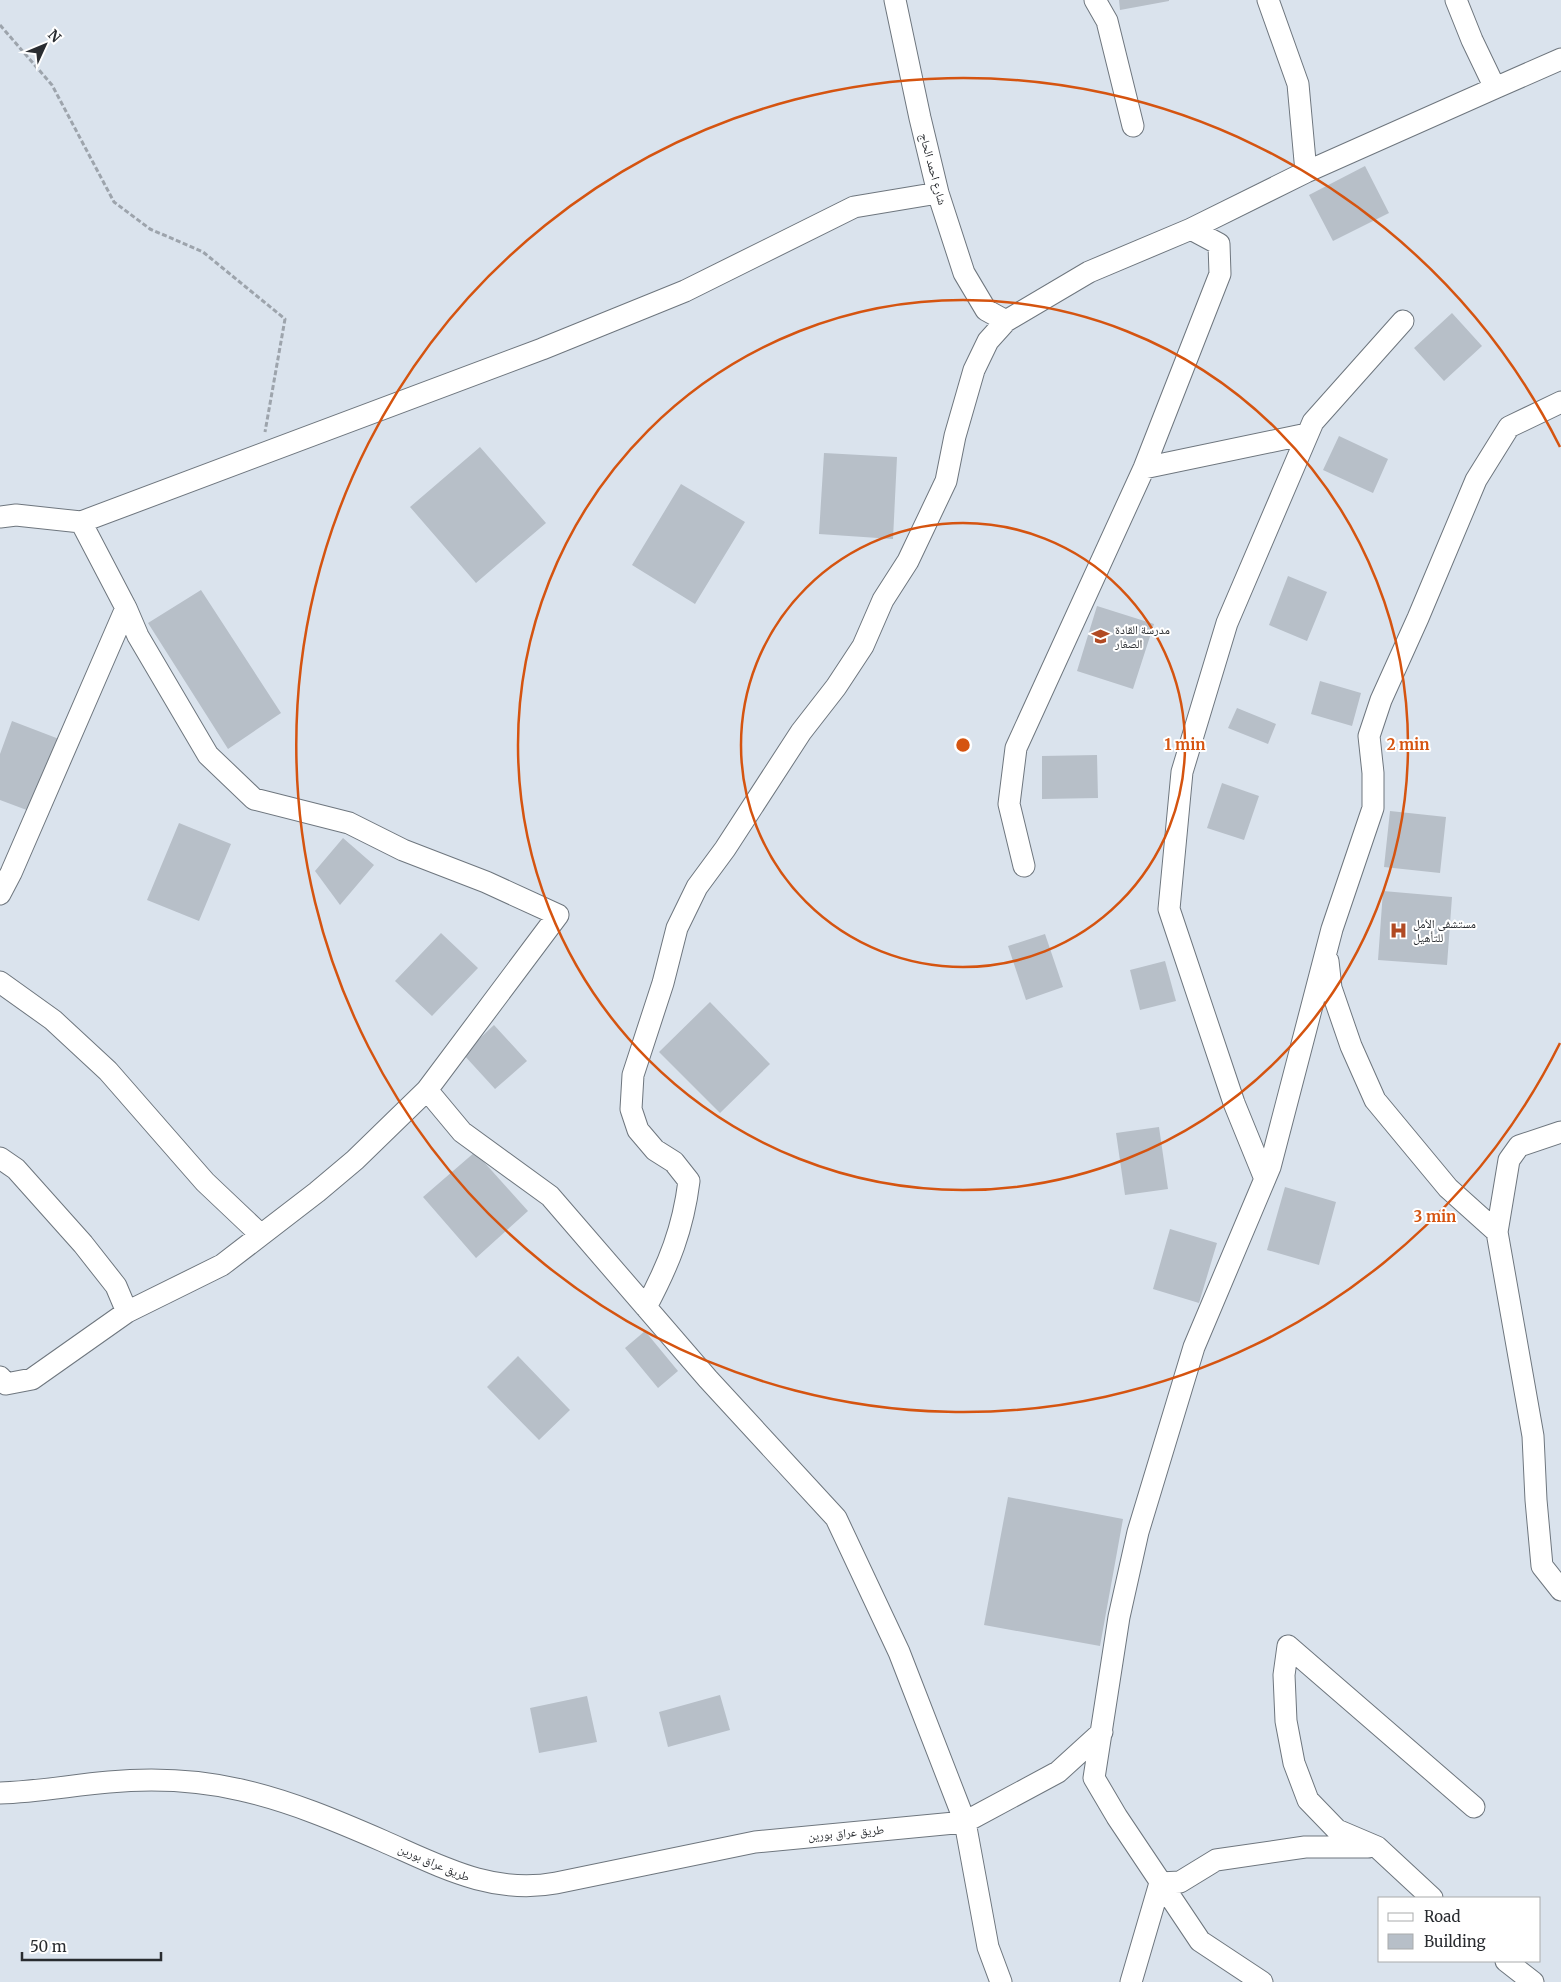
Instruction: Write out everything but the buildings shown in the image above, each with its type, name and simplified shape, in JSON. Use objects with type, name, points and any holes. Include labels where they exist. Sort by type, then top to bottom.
[{"type":"street","name":"شارع احمد الحاج","points":[[895,0],[938,193],[964,274],[986,310],[1006,321]]},
{"type":"street","points":[[1095,0],[1107,20],[1133,126]]},
{"type":"street","points":[[1268,0],[1298,84],[1306,172]]},
{"type":"street","points":[[1456,0],[1472,40],[1495,88]]},
{"type":"street","points":[[646,1307],[670,1261],[682,1219],[689,1181],[674,1162],[655,1150],[638,1130],[631,1109],[633,1074],[664,983],[677,928],[696,887],[725,849],[801,732],[836,687],[863,646],[883,600],[908,561],[946,481],[955,436],[974,370],[988,341],[1006,321],[1089,272],[1191,230],[1306,172],[1561,60]]},
{"type":"street","points":[[0,517],[16,515],[81,522],[542,349],[685,291],[854,207],[938,193]]},
{"type":"street","points":[[1024,866],[1009,804],[1016,748],[1144,468],[1220,274],[1219,244],[1191,230]]},
{"type":"street","points":[[1265,1178],[1234,1103],[1169,908],[1182,772],[1227,623],[1307,434],[1313,422],[1403,321]]},
{"type":"street","points":[[1262,1982],[1200,1941],[1160,1883],[1094,1778],[1119,1617],[1138,1532],[1194,1347],[1265,1178],[1327,949],[1373,808],[1373,773],[1369,736],[1395,666],[1418,618],[1476,480],[1509,427],[1561,402]]},
{"type":"street","points":[[1144,468],[1307,434]]},
{"type":"street","points":[[0,1377],[6,1384],[32,1378],[126,1312],[222,1265],[317,1192],[355,1160],[427,1090],[558,916],[486,882],[403,850],[349,823],[254,798],[208,756],[138,636],[126,608],[81,522]]},
{"type":"street","points":[[0,894],[11,873],[126,608]]},
{"type":"street","points":[[1327,949],[1331,988],[1351,1046],[1375,1100],[1448,1188],[1497,1232]]},
{"type":"street","points":[[0,982],[53,1020],[108,1072],[205,1182],[261,1235]]},
{"type":"street","points":[[427,1090],[462,1132],[550,1196],[708,1379],[836,1518],[899,1652],[965,1822],[988,1947],[1002,1982]]},
{"type":"street","points":[[1561,1132],[1550,1134],[1519,1146],[1509,1160],[1497,1232],[1533,1436],[1542,1566],[1561,1590]]},
{"type":"street","points":[[0,1158],[16,1169],[83,1244],[116,1286],[126,1312]]},
{"type":"street","points":[[1431,1897],[1377,1847],[1337,1830],[1308,1800],[1294,1763],[1286,1721],[1284,1675],[1288,1646],[1474,1807]]},
{"type":"street","points":[[965,1822],[1058,1772],[1102,1732]]},
{"type":"street","name":"طريق عراق بورين","points":[[0,1793],[138,1780],[182,1781],[226,1787],[303,1808],[464,1876],[492,1884],[518,1887],[556,1883],[755,1842],[965,1822]]},
{"type":"street","points":[[1160,1883],[1180,1882],[1216,1860],[1305,1848],[1377,1847]]},
{"type":"street","points":[[1131,1982],[1160,1883]]},
{"type":"street","points":[[1507,1962],[1533,1982]]},
{"type":"path","points":[[0,25],[52,86],[114,202],[150,229],[203,252],[285,319],[260,455]]},
{"type":"place","name":"مدرسة القادة الصغار","points":[[1101,637]]},
{"type":"place","name":"مستشفى الأمل للتأهيل","points":[[1399,931]]}]
